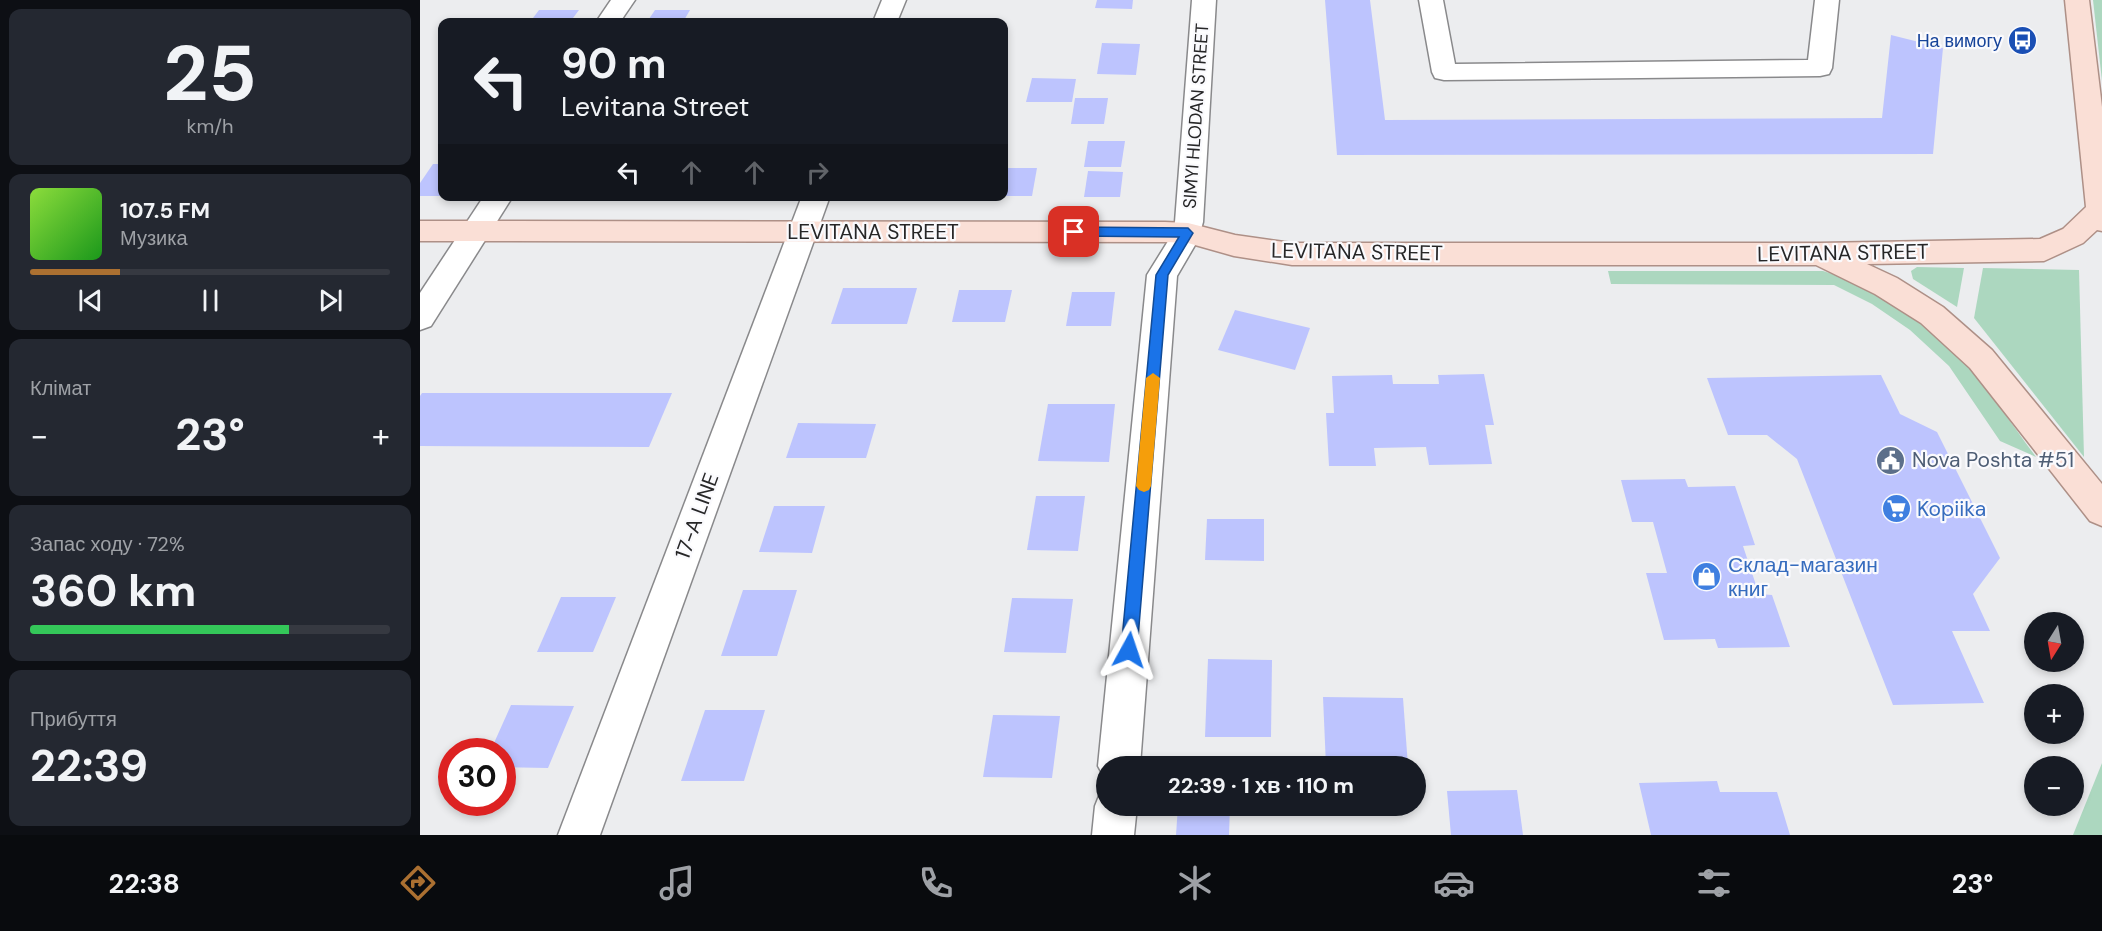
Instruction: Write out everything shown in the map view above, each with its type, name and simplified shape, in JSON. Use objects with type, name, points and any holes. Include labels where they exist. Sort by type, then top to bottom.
[{"type":"main road","points":[[2077,0],[2102,213]]},
{"type":"main road","name":"LEVITANA STREET","points":[[420,231],[1188,233],[1244,248],[1292,254],[1819,254],[2044,250],[2073,236],[2102,213]]},
{"type":"main road","points":[[1819,254],[1886,286],[1932,315],[1981,358],[2102,510]]},
{"type":"street","points":[[611,18],[622,0]]},
{"type":"street","points":[[887,18],[894,0]]},
{"type":"street","name":"SIMYI HLODAN STREET","points":[[1188,233],[1204,0]]},
{"type":"street","points":[[1431,0],[1444,72],[1820,68],[1827,0]]},
{"type":"street","points":[[420,318],[496,201]]},
{"type":"street","name":"17-A LINE","points":[[579,835],[814,201]]},
{"type":"street","points":[[1120,756],[1162,275],[1188,233]]},
{"type":"street","points":[[1113,835],[1115,816]]},
{"type":"green space","points":[[2093,0],[2102,0],[2102,81]]},
{"type":"green space","points":[[1917,267],[1964,268],[1957,307],[1913,279],[1911,271]]},
{"type":"green space","points":[[1983,268],[2079,270],[2084,457],[1974,318]]},
{"type":"green space","points":[[1608,271],[1823,271],[1863,286],[1901,308],[1952,349],[1985,387],[2036,457],[2000,441],[1949,366],[1910,330],[1872,304],[1834,285],[1611,284]]},
{"type":"green space","points":[[2102,763],[2102,835],[2073,835],[2081,816],[2084,816],[2084,808]]},
{"type":"building","points":[[1097,0],[1133,0],[1132,9],[1095,8]]},
{"type":"building","points":[[1325,0],[1370,0],[1385,120],[1882,118],[1891,35],[1943,48],[1933,154],[1337,155]]},
{"type":"building","points":[[539,10],[579,10],[573,18],[533,18]]},
{"type":"building","points":[[655,10],[690,10],[685,18],[650,18]]},
{"type":"building","points":[[1102,43],[1140,44],[1136,75],[1097,74]]},
{"type":"building","points":[[1032,78],[1076,79],[1072,102],[1026,102]]},
{"type":"building","points":[[1075,98],[1108,98],[1104,124],[1071,124]]},
{"type":"building","points":[[1088,141],[1125,141],[1121,167],[1084,167]]},
{"type":"building","points":[[433,164],[438,164],[438,196],[420,196],[420,183]]},
{"type":"building","points":[[1008,168],[1037,168],[1032,196],[1008,196]]},
{"type":"building","points":[[1088,171],[1123,172],[1120,197],[1084,197]]},
{"type":"building","points":[[843,288],[917,288],[907,324],[831,324]]},
{"type":"building","points":[[959,290],[1012,290],[1005,322],[952,322]]},
{"type":"building","points":[[1072,292],[1115,292],[1111,326],[1066,326]]},
{"type":"building","points":[[1235,310],[1310,328],[1295,370],[1218,350]]},
{"type":"building","points":[[1484,374],[1494,425],[1485,425],[1492,464],[1429,465],[1426,447],[1374,448],[1376,466],[1329,466],[1326,413],[1334,413],[1332,376],[1392,375],[1393,384],[1439,384],[1438,375]]},
{"type":"building","name":"Kopiika","points":[[1881,375],[1900,414],[1937,432],[2000,558],[1973,594],[1990,631],[1952,631],[1984,703],[1893,705],[1797,459],[1767,435],[1728,435],[1707,378]]},
{"type":"building","points":[[422,393],[672,393],[649,447],[420,446],[420,396]]},
{"type":"building","points":[[1048,404],[1115,404],[1109,462],[1038,461]]},
{"type":"building","points":[[798,423],[876,424],[866,458],[786,458]]},
{"type":"building","points":[[1685,479],[1688,487],[1735,486],[1755,545],[1743,546],[1759,594],[1772,595],[1790,647],[1718,648],[1715,639],[1664,640],[1646,573],[1667,573],[1653,522],[1632,522],[1621,480]]},
{"type":"building","points":[[1036,496],[1085,496],[1078,551],[1027,550]]},
{"type":"building","points":[[774,506],[825,506],[812,553],[759,552]]},
{"type":"building","points":[[1207,519],[1264,519],[1264,561],[1205,560]]},
{"type":"building","points":[[743,590],[797,590],[777,656],[721,656]]},
{"type":"building","points":[[561,597],[616,597],[593,652],[537,652]]},
{"type":"building","points":[[1012,598],[1073,599],[1066,653],[1004,652]]},
{"type":"building","points":[[1208,659],[1272,660],[1271,737],[1205,737]]},
{"type":"building","points":[[1323,697],[1403,698],[1407,756],[1326,756]]},
{"type":"building","points":[[511,705],[574,706],[548,768],[516,767],[516,738],[496,738]]},
{"type":"building","points":[[705,710],[765,710],[744,781],[681,781]]},
{"type":"building","points":[[993,715],[1060,716],[1052,778],[983,777]]},
{"type":"building","points":[[1717,781],[1720,792],[1777,792],[1790,835],[1651,835],[1639,783]]},
{"type":"building","points":[[1517,790],[1523,835],[1451,835],[1447,791]]},
{"type":"building","points":[[1177,816],[1230,816],[1229,835],[1176,835]]},
{"type":"slow traffic","points":[[1144,486],[1153,378]]},
{"type":"place","name":"На вимогу","points":[[2023,41]]},
{"type":"place","name":"Nova Poshta #51","points":[[1891,460]]},
{"type":"place","name":"Kopiika","points":[[1896,509]]},
{"type":"place","name":"Склад-магазин книг","points":[[1707,577]]},
{"type":"route","points":[[1074,232],[1188,233],[1162,275],[1129,650]]}]
